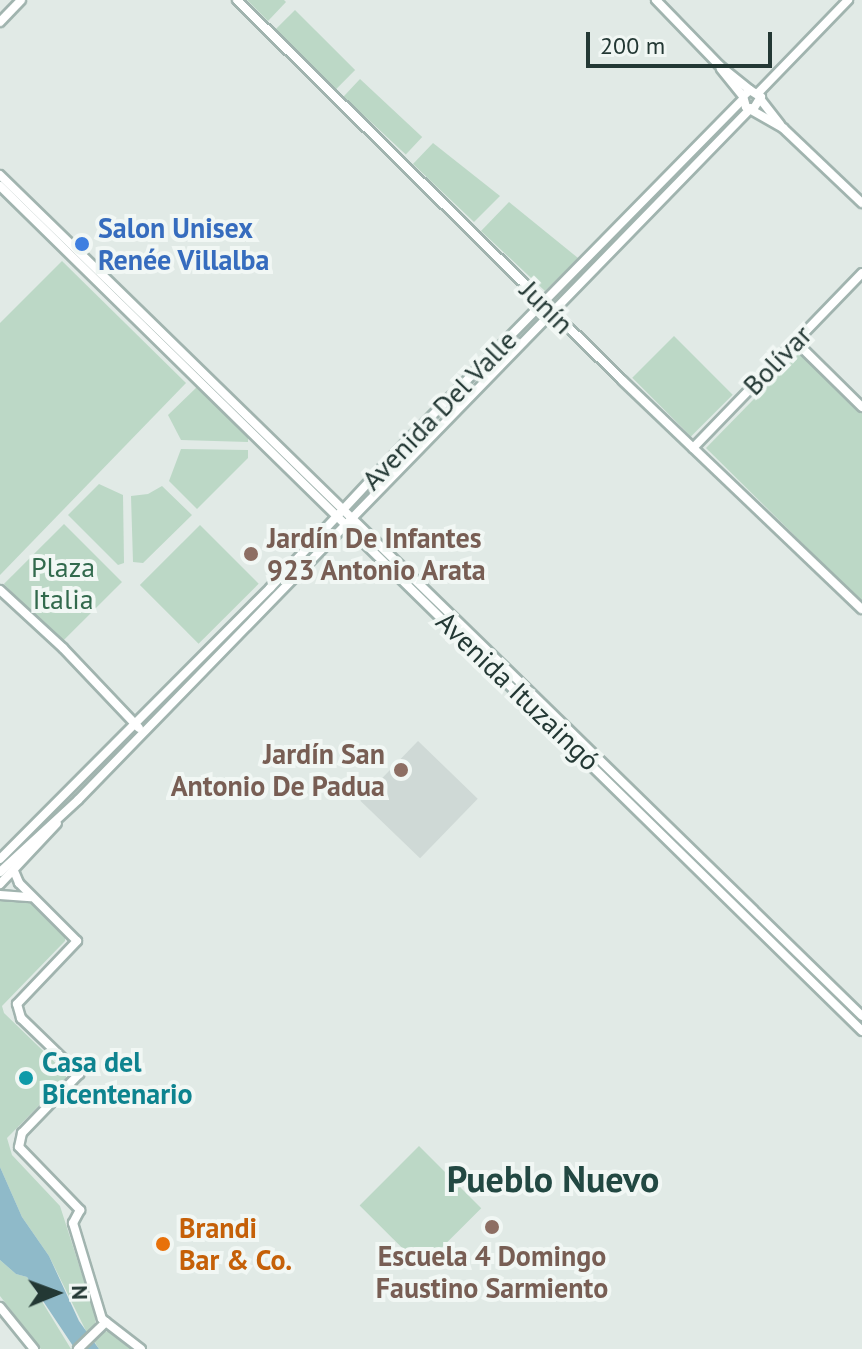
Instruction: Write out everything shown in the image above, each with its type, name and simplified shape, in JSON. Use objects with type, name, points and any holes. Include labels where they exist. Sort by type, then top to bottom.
[{"type":"main road","points":[[0,22],[21,0]]},
{"type":"main road","name":"Junín","points":[[237,0],[543,303],[862,609]]},
{"type":"main road","points":[[656,0],[862,203]]},
{"type":"main road","name":"Avenida Del Valle","points":[[0,859],[543,303],[848,0]]},
{"type":"main road","points":[[751,95],[753,108],[783,128]]},
{"type":"main road","name":"Avenida Del Valle","points":[[0,884],[78,800],[753,108],[751,95]]},
{"type":"main road","name":"Avenida Ituzaingó","points":[[0,175],[862,1031]]},
{"type":"main road","name":"Avenida Ituzaingó","points":[[0,186],[340,513]]},
{"type":"main road","name":"Bolívar","points":[[693,448],[862,273]]},
{"type":"main road","points":[[795,341],[862,407]]},
{"type":"main road","name":"Avenida Ituzaingó","points":[[350,523],[862,1016]]},
{"type":"main road","points":[[0,590],[63,648],[144,733]]},
{"type":"main road","name":"Avenida Del Valle","points":[[0,872],[78,800]]},
{"type":"main road","points":[[0,851],[13,846]]},
{"type":"main road","points":[[14,871],[31,897],[77,941],[20,999],[16,1007],[21,1018],[79,1074],[22,1133],[18,1144],[22,1153],[80,1210],[73,1223],[106,1322],[141,1349]]},
{"type":"main road","points":[[0,895],[31,897]]},
{"type":"main road","points":[[0,1307],[34,1349]]},
{"type":"main road","points":[[78,1349],[106,1322]]},
{"type":"shaded area","points":[[418,741],[478,799],[420,858],[360,801]]},
{"type":"green space","points":[[247,0],[284,0],[286,2],[268,21]]},
{"type":"green space","points":[[295,10],[355,70],[336,89],[276,29]]},
{"type":"green space","points":[[360,79],[422,137],[406,155],[344,97]]},
{"type":"green space","points":[[433,143],[500,196],[474,222],[413,164]]},
{"type":"green space","points":[[509,202],[578,258],[545,291],[481,231]]},
{"type":"green space","points":[[62,261],[186,383],[0,575],[0,323]]},
{"type":"green space","points":[[674,336],[733,395],[691,436],[632,378]]},
{"type":"green space","points":[[800,352],[862,413],[862,602],[706,448]]},
{"type":"green space","points":[[198,386],[248,434],[248,442],[181,440],[168,415]]},
{"type":"green space","points":[[181,449],[248,450],[248,458],[197,509],[169,481]]},
{"type":"green space","points":[[99,484],[123,495],[124,563],[118,565],[68,515]]},
{"type":"green space","points":[[162,486],[192,515],[143,563],[133,562],[131,496],[148,494]]},
{"type":"green space","name":"Plaza Italia","points":[[64,524],[122,582],[62,642],[4,584]]},
{"type":"green space","points":[[200,525],[259,584],[199,644],[140,585]]},
{"type":"green space","points":[[0,898],[28,900],[65,935],[65,941],[2,1006],[4,1013],[66,1073],[66,1078],[7,1138],[12,1155],[60,1206],[96,1318],[87,1333],[49,1256],[22,1217],[0,1167]]},
{"type":"green space","points":[[419,1146],[481,1208],[422,1268],[360,1205]]},
{"type":"green space","points":[[0,1260],[16,1274],[27,1277],[71,1349],[41,1349],[0,1296]]},
{"type":"green space","points":[[112,1331],[134,1349],[99,1349],[94,1341],[102,1332]]},
{"type":"water","points":[[0,1167],[22,1217],[49,1256],[79,1321],[99,1349],[75,1349],[27,1277],[16,1274],[0,1260]]},
{"type":"place","name":"Salon Unisex Renée Villalba","points":[[82,244]]},
{"type":"place","name":"Jardín De Infantes 923 Antonio Arata","points":[[251,554]]},
{"type":"place","name":"Jardín San Antonio De Padua","points":[[401,770]]},
{"type":"place","name":"Casa del Bicentenario","points":[[26,1078]]},
{"type":"place","name":"Escuela 4 Domingo Faustino Sarmiento","points":[[492,1227]]},
{"type":"place","name":"Brandi Bar & Co.","points":[[163,1244]]},
{"type":"district","name":"Pueblo Nuevo","points":[[553,1179]]}]
